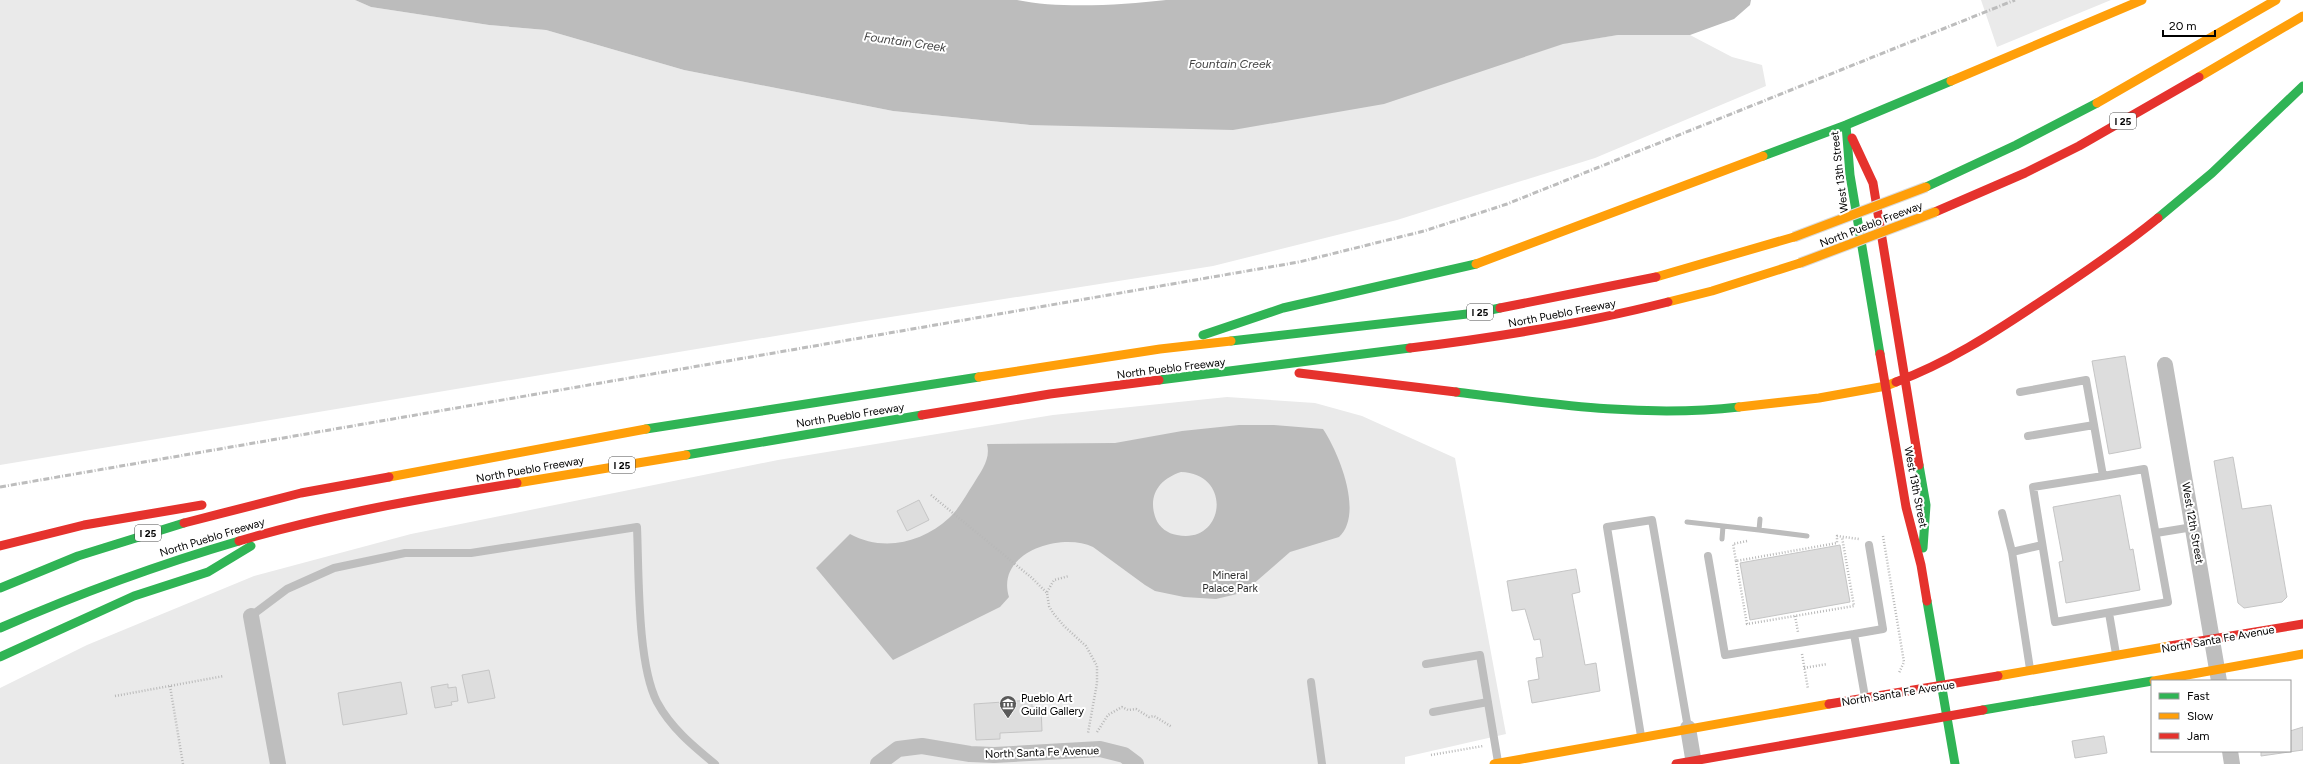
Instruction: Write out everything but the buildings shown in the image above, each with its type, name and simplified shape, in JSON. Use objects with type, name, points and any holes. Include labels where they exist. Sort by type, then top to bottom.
[{"type":"main road","points":[[1160,350],[1283,308],[1483,262],[1846,125],[2142,0]]},
{"type":"main road","name":"North Pueblo Freeway","points":[[0,588],[78,556],[156,530],[301,493],[642,430],[1160,350],[1476,313],[1555,299],[1696,267],[1794,237],[1926,187],[1986,162],[2095,106],[2276,0]]},
{"type":"main road","name":"North Pueblo Freeway","points":[[0,628],[71,597],[174,560],[276,530],[378,508],[497,486],[1026,398],[1513,335],[1610,318],[1712,291],[1800,263],[1935,212],[2025,173],[2079,146],[2303,16]]},
{"type":"main road","points":[[1259,369],[1356,378],[1566,406],[1658,412],[1732,408],[1819,398],[1886,386],[1926,371],[1998,330],[2076,279],[2122,246],[2212,173],[2303,86]]},
{"type":"main road","name":"West 13th Street","points":[[1846,125],[1873,183],[1926,505],[1921,565]]},
{"type":"main road","name":"West 13th Street","points":[[1846,125],[1850,175],[1906,507],[1921,565],[1955,764]]},
{"type":"main road","points":[[226,502],[301,493]]},
{"type":"main road","points":[[0,546],[84,526],[212,504]]},
{"type":"main road","points":[[0,657],[134,596],[208,572],[276,530]]},
{"type":"main road","name":"North Santa Fe Avenue","points":[[1496,764],[1688,728],[1865,698],[1942,687],[2213,641],[2303,624]]},
{"type":"main road","points":[[2166,680],[2218,676],[2303,654]]},
{"type":"main road","points":[[1676,764],[1694,762],[1947,715],[2151,681]]},
{"type":"street","name":"West 12th Street","points":[[2165,365],[2218,676]]},
{"type":"street","points":[[251,616],[278,764]]},
{"type":"street","points":[[1688,728],[1694,762]]},
{"type":"street","name":"North Santa Fe Avenue","points":[[878,764],[898,749],[922,746],[970,754],[994,755],[1100,749],[1124,755],[1136,764]]},
{"type":"street","points":[[2230,752],[2232,764]]},
{"type":"lane","points":[[2020,392],[2086,380],[2103,476]]},
{"type":"lane","points":[[2028,436],[2094,425]]},
{"type":"lane","points":[[2144,469],[2156,533],[2168,602],[2055,622],[2033,487],[2144,469]]},
{"type":"lane","points":[[2002,513],[2012,552],[2030,672]]},
{"type":"lane","points":[[1641,737],[1606,527],[1652,520],[1688,728]]},
{"type":"lane","points":[[251,616],[287,589],[334,568],[405,553],[470,553],[636,527],[643,643],[647,673],[657,701],[673,726],[693,746],[715,764]]},
{"type":"lane","points":[[2156,533],[2193,527]]},
{"type":"lane","points":[[1708,556],[1725,655],[1883,629],[1869,545]]},
{"type":"lane","points":[[2012,552],[2042,545]]},
{"type":"lane","points":[[2109,612],[2117,657]]},
{"type":"lane","points":[[1854,634],[1865,698]]},
{"type":"lane","points":[[1426,664],[1480,655],[1495,744],[1496,764]]},
{"type":"lane","points":[[1311,682],[1322,764]]},
{"type":"lane","points":[[1433,712],[1488,702]]},
{"type":"path","points":[[931,495],[1032,578],[1047,593],[1049,606],[1053,613],[1064,626],[1086,646],[1097,666],[1097,683],[1087,740]]},
{"type":"path","points":[[1736,561],[1837,543],[1837,536],[1869,540],[1869,545]]},
{"type":"path","points":[[1883,536],[1904,662],[1899,674],[1891,675]]},
{"type":"path","points":[[1747,541],[1733,544],[1747,624],[1854,606],[1842,537]]},
{"type":"path","points":[[1047,593],[1054,580],[1069,576]]},
{"type":"path","points":[[1800,643],[1808,689]]},
{"type":"path","points":[[1804,668],[1827,664]]},
{"type":"path","points":[[115,696],[224,676]]},
{"type":"path","points":[[170,686],[184,764]]},
{"type":"path","points":[[1800,691],[1816,688]]},
{"type":"path","points":[[1095,733],[1108,715],[1122,707],[1128,710],[1136,709],[1149,717],[1154,716],[1172,727]]},
{"type":"path","points":[[1431,755],[1495,744]]},
{"type":"green space","points":[[0,0],[355,0],[371,7],[489,25],[546,30],[684,70],[893,111],[1030,125],[1618,35],[1690,35],[1732,57],[1762,65],[1766,86],[1595,158],[1397,220],[1213,266],[859,322],[0,465]]},
{"type":"green space","points":[[1981,0],[2111,0],[1997,47]]},
{"type":"green space","name":"Mineral Palace Park","points":[[1227,397],[1315,403],[1362,416],[1455,458],[1506,734],[1405,757],[1405,764],[0,764],[0,688],[87,645],[254,576],[411,534],[778,460],[1053,415]]},
{"type":"water","name":"Fountain Creek","points":[[355,0],[1017,0],[1034,3],[1111,5],[1166,0],[1751,0],[1750,5],[1734,19],[1690,35],[1618,35],[1563,44],[1384,104],[1233,130],[1030,125],[893,111],[684,70],[546,30],[489,25],[371,7]]},
{"type":"water","points":[[1239,425],[1274,425],[1323,429],[1336,453],[1346,483],[1349,499],[1349,514],[1346,527],[1339,537],[1290,552],[1251,586],[1237,594],[1216,599],[1184,597],[1155,591],[1093,547],[1080,543],[1065,542],[1049,544],[1021,557],[1012,568],[1007,581],[1009,597],[1000,607],[893,660],[816,568],[850,534],[863,540],[876,543],[902,542],[927,534],[938,527],[956,510],[980,474],[988,455],[987,444],[1115,443],[1182,431]],"holes":[[[1181,472],[1198,476],[1209,484],[1215,495],[1216,508],[1213,520],[1205,530],[1193,535],[1177,535],[1167,532],[1157,522],[1154,511],[1153,503],[1157,490],[1167,479]]]},
{"type":"waterway","points":[[1687,522],[1759,530],[1760,519]]},
{"type":"waterway","points":[[1722,539],[1723,526]]},
{"type":"waterway","points":[[1759,530],[1807,536]]},
{"type":"railway","points":[[0,487],[1299,262],[1424,231],[1507,204],[2015,0]]},
{"type":"traffic: fast","points":[[1763,156],[1846,125],[1951,81]]},
{"type":"traffic: fast","points":[[2158,218],[2212,173],[2303,86]]},
{"type":"traffic: fast","points":[[1926,187],[2016,145],[2097,103]]},
{"type":"traffic: fast","points":[[1846,125],[1850,175],[1880,354]]},
{"type":"traffic: fast","points":[[1203,335],[1283,308],[1476,264]]},
{"type":"traffic: fast","points":[[1231,341],[1476,313],[1500,308]]},
{"type":"traffic: fast","points":[[1159,380],[1410,348]]},
{"type":"traffic: fast","points":[[646,429],[979,377]]},
{"type":"traffic: fast","points":[[1456,392],[1562,405],[1633,410],[1704,410],[1739,407]]},
{"type":"traffic: fast","points":[[686,455],[922,415]]},
{"type":"traffic: fast","points":[[1919,465],[1926,505],[1923,548]]},
{"type":"traffic: fast","points":[[0,588],[78,556],[184,523]]},
{"type":"traffic: fast","points":[[0,628],[59,603],[118,581],[239,541]]},
{"type":"traffic: fast","points":[[0,657],[134,596],[208,572],[251,546]]},
{"type":"traffic: fast","points":[[1927,601],[1955,764]]},
{"type":"traffic: fast","points":[[1983,710],[2151,681]]},
{"type":"traffic: slow","points":[[1951,81],[2142,0]]},
{"type":"traffic: slow","points":[[2097,103],[2276,0]]},
{"type":"traffic: slow","points":[[2199,77],[2303,16]]},
{"type":"traffic: slow","points":[[1476,264],[1763,156]]},
{"type":"traffic: slow","points":[[1794,237],[1926,187]]},
{"type":"traffic: slow","points":[[1800,263],[1935,212]]},
{"type":"traffic: slow","points":[[1656,277],[1794,237]]},
{"type":"traffic: slow","points":[[1668,302],[1712,291],[1800,263]]},
{"type":"traffic: slow","points":[[979,377],[1160,349],[1231,341]]},
{"type":"traffic: slow","points":[[1739,407],[1819,398],[1886,386],[1896,382]]},
{"type":"traffic: slow","points":[[389,477],[646,429]]},
{"type":"traffic: slow","points":[[517,483],[686,455]]},
{"type":"traffic: slow","points":[[1998,676],[2170,646]]},
{"type":"traffic: slow","points":[[2160,680],[2303,654]]},
{"type":"traffic: slow","points":[[1494,764],[1829,704]]},
{"type":"traffic: jam","points":[[1935,212],[2025,173],[2079,146],[2199,77]]},
{"type":"traffic: jam","points":[[1852,138],[1873,183],[1919,465]]},
{"type":"traffic: jam","points":[[1896,382],[1951,357],[2003,326],[2068,284],[2129,241],[2158,218]]},
{"type":"traffic: jam","points":[[1500,308],[1656,277]]},
{"type":"traffic: jam","points":[[1410,348],[1540,329],[1604,317],[1668,302]]},
{"type":"traffic: jam","points":[[1880,354],[1906,507],[1921,565],[1927,601]]},
{"type":"traffic: jam","points":[[1299,373],[1456,392]]},
{"type":"traffic: jam","points":[[922,415],[1050,394],[1159,380]]},
{"type":"traffic: jam","points":[[184,523],[301,493],[389,477]]},
{"type":"traffic: jam","points":[[239,541],[273,531],[342,515],[517,483]]},
{"type":"traffic: jam","points":[[0,546],[84,525],[202,505]]},
{"type":"traffic: jam","points":[[2170,646],[2303,624]]},
{"type":"traffic: jam","points":[[1829,704],[1998,676]]},
{"type":"traffic: jam","points":[[1676,764],[1983,710]]},
{"type":"place","name":"Pueblo Art Guild Gallery","points":[[1008,719]]}]
